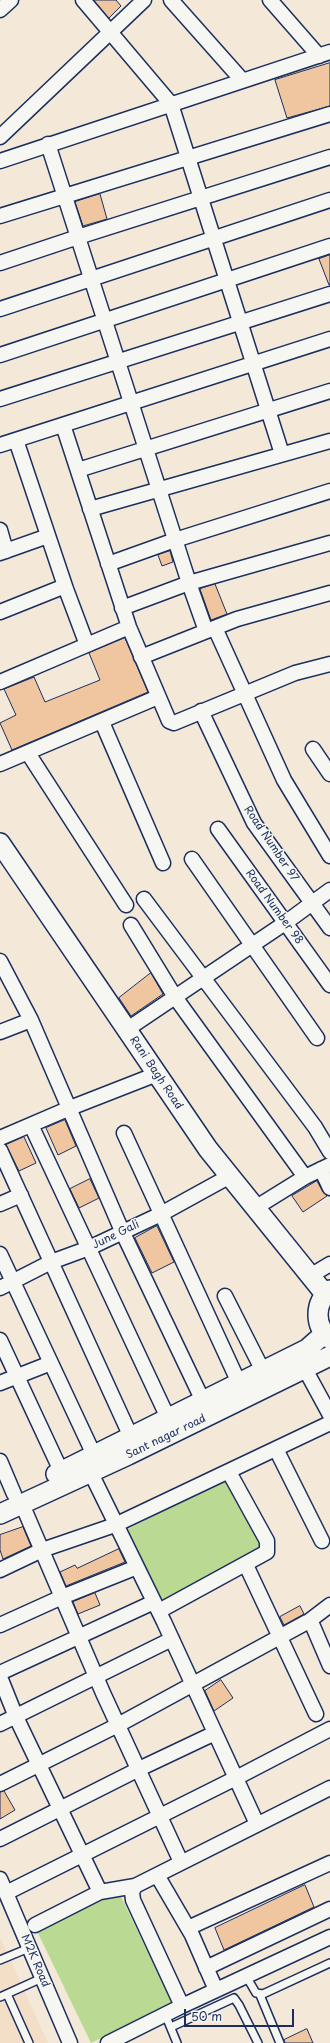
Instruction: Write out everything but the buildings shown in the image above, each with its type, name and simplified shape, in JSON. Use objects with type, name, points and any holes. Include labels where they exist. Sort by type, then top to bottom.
[{"type":"street","points":[[0,10],[11,0]]},
{"type":"street","points":[[83,0],[171,104],[282,454]]},
{"type":"street","points":[[0,137],[144,0]]},
{"type":"street","points":[[171,0],[242,80]]},
{"type":"street","points":[[0,161],[324,54],[270,0]]},
{"type":"street","points":[[0,216],[330,114]]},
{"type":"street","points":[[48,144],[189,583],[211,630],[245,693],[284,780],[330,856]]},
{"type":"street","points":[[0,264],[78,237],[330,157]]},
{"type":"street","points":[[0,309],[330,200]]},
{"type":"street","points":[[0,355],[330,246]]},
{"type":"street","points":[[0,399],[330,294]]},
{"type":"street","points":[[0,445],[330,339]]},
{"type":"street","points":[[78,470],[330,391]]},
{"type":"street","points":[[63,425],[122,608],[158,698],[167,718],[172,723],[295,674],[330,664]]},
{"type":"street","points":[[16,440],[65,586],[87,645]]},
{"type":"street","points":[[90,509],[330,441]]},
{"type":"street","points":[[108,564],[175,540],[330,491]]},
{"type":"street","points":[[0,530],[3,552],[48,536]]},
{"type":"street","points":[[122,608],[189,583],[330,543]]},
{"type":"street","points":[[0,612],[65,586]]},
{"type":"street","points":[[141,657],[237,619],[330,593]]},
{"type":"street","points":[[0,682],[129,627]]},
{"type":"street","points":[[0,764],[158,698]]},
{"type":"street","name":"Road Number 97","points":[[201,711],[254,823],[311,904],[330,928]]},
{"type":"street","points":[[102,722],[163,863]]},
{"type":"street","points":[[313,749],[330,774]]},
{"type":"street","points":[[28,752],[126,905]]},
{"type":"street","name":"Road Number 98","points":[[218,829],[330,985]]},
{"type":"street","name":"Rani Bagh Road","points":[[0,843],[208,1149],[310,1276],[327,1292]]},
{"type":"street","points":[[192,859],[317,1038]]},
{"type":"street","points":[[126,1030],[252,945],[330,890]]},
{"type":"street","points":[[144,899],[202,978],[316,1127],[330,1152]]},
{"type":"street","points":[[131,925],[175,997],[305,1177]]},
{"type":"street","points":[[0,960],[31,1020],[122,1231],[203,1401]]},
{"type":"street","points":[[0,1032],[31,1020]]},
{"type":"street","points":[[0,1138],[70,1108],[157,1074]]},
{"type":"street","points":[[31,1125],[168,1418]]},
{"type":"street","points":[[124,1133],[239,1383]]},
{"type":"street","points":[[0,1150],[131,1437]]},
{"type":"street","points":[[255,1208],[305,1177],[325,1167],[330,1188]]},
{"type":"street","name":"June Gali","points":[[0,1288],[51,1262],[89,1248],[122,1231],[161,1214],[230,1176]]},
{"type":"street","points":[[0,1204],[21,1195]]},
{"type":"street","points":[[0,1254],[51,1363],[115,1525],[157,1607],[258,1824]]},
{"type":"street","points":[[310,1276],[330,1264]]},
{"type":"street","points":[[327,1292],[319,1305],[317,1317],[327,1337]]},
{"type":"street","points":[[225,1296],[262,1371]]},
{"type":"street","name":"Sant nagar road","points":[[0,1514],[12,1499],[61,1471],[90,1462],[131,1437],[307,1349],[327,1337]]},
{"type":"street","points":[[0,1340],[61,1471]]},
{"type":"street","name":"Sant nagar road","points":[[12,1499],[90,1462],[330,1356]]},
{"type":"street","points":[[0,1383],[51,1363]]},
{"type":"street","points":[[305,1368],[330,1415]]},
{"type":"street","points":[[0,1570],[42,1550],[115,1525],[330,1424]]},
{"type":"street","points":[[276,1449],[322,1541]]},
{"type":"street","points":[[0,1460],[12,1499],[42,1550],[96,1677],[181,1862]]},
{"type":"street","points":[[0,1673],[79,1636],[157,1607],[246,1565],[267,1552],[269,1546],[229,1472]]},
{"type":"street","points":[[246,1565],[316,1714]]},
{"type":"street","points":[[0,1625],[62,1597],[137,1567]]},
{"type":"street","points":[[0,1784],[39,1766],[193,1686],[230,1663],[309,1622],[330,1605]]},
{"type":"street","points":[[309,1622],[312,1624],[330,1666]]},
{"type":"street","points":[[0,1724],[172,1639]]},
{"type":"street","points":[[0,1677],[16,1717],[100,1892]]},
{"type":"street","points":[[6,1893],[236,1778],[330,1729]]},
{"type":"street","points":[[0,1839],[139,1769],[216,1733]]},
{"type":"street","points":[[35,1925],[100,1892],[135,1886],[156,1874],[330,1788]]},
{"type":"street","points":[[188,1928],[330,1863]]},
{"type":"street","points":[[156,1874],[188,1928],[216,1990]]},
{"type":"street","name":"M2K Road","points":[[0,1878],[70,2043]]},
{"type":"street","points":[[135,1886],[132,1892],[133,1900],[182,2006]]},
{"type":"street","points":[[206,1968],[330,1909]]},
{"type":"street","points":[[108,2043],[168,2021],[182,2006],[330,1938]]},
{"type":"lane","points":[[0,1960],[29,1948]]},
{"type":"lane","points":[[260,1994],[330,1963]]},
{"type":"lane","points":[[246,1976],[254,1990],[260,1994],[280,2043]]},
{"type":"lane","points":[[28,2043],[3,1995],[42,1978]]},
{"type":"lane","points":[[178,2043],[168,2021],[234,1998],[237,2000],[258,2043]]},
{"type":"shaded area","points":[[0,1937],[48,2043],[0,2043]]},
{"type":"green space","points":[[227,1479],[263,1549],[160,1601],[124,1531]]},
{"type":"green space","points":[[118,1890],[172,2003],[91,2043],[36,1929]]}]
